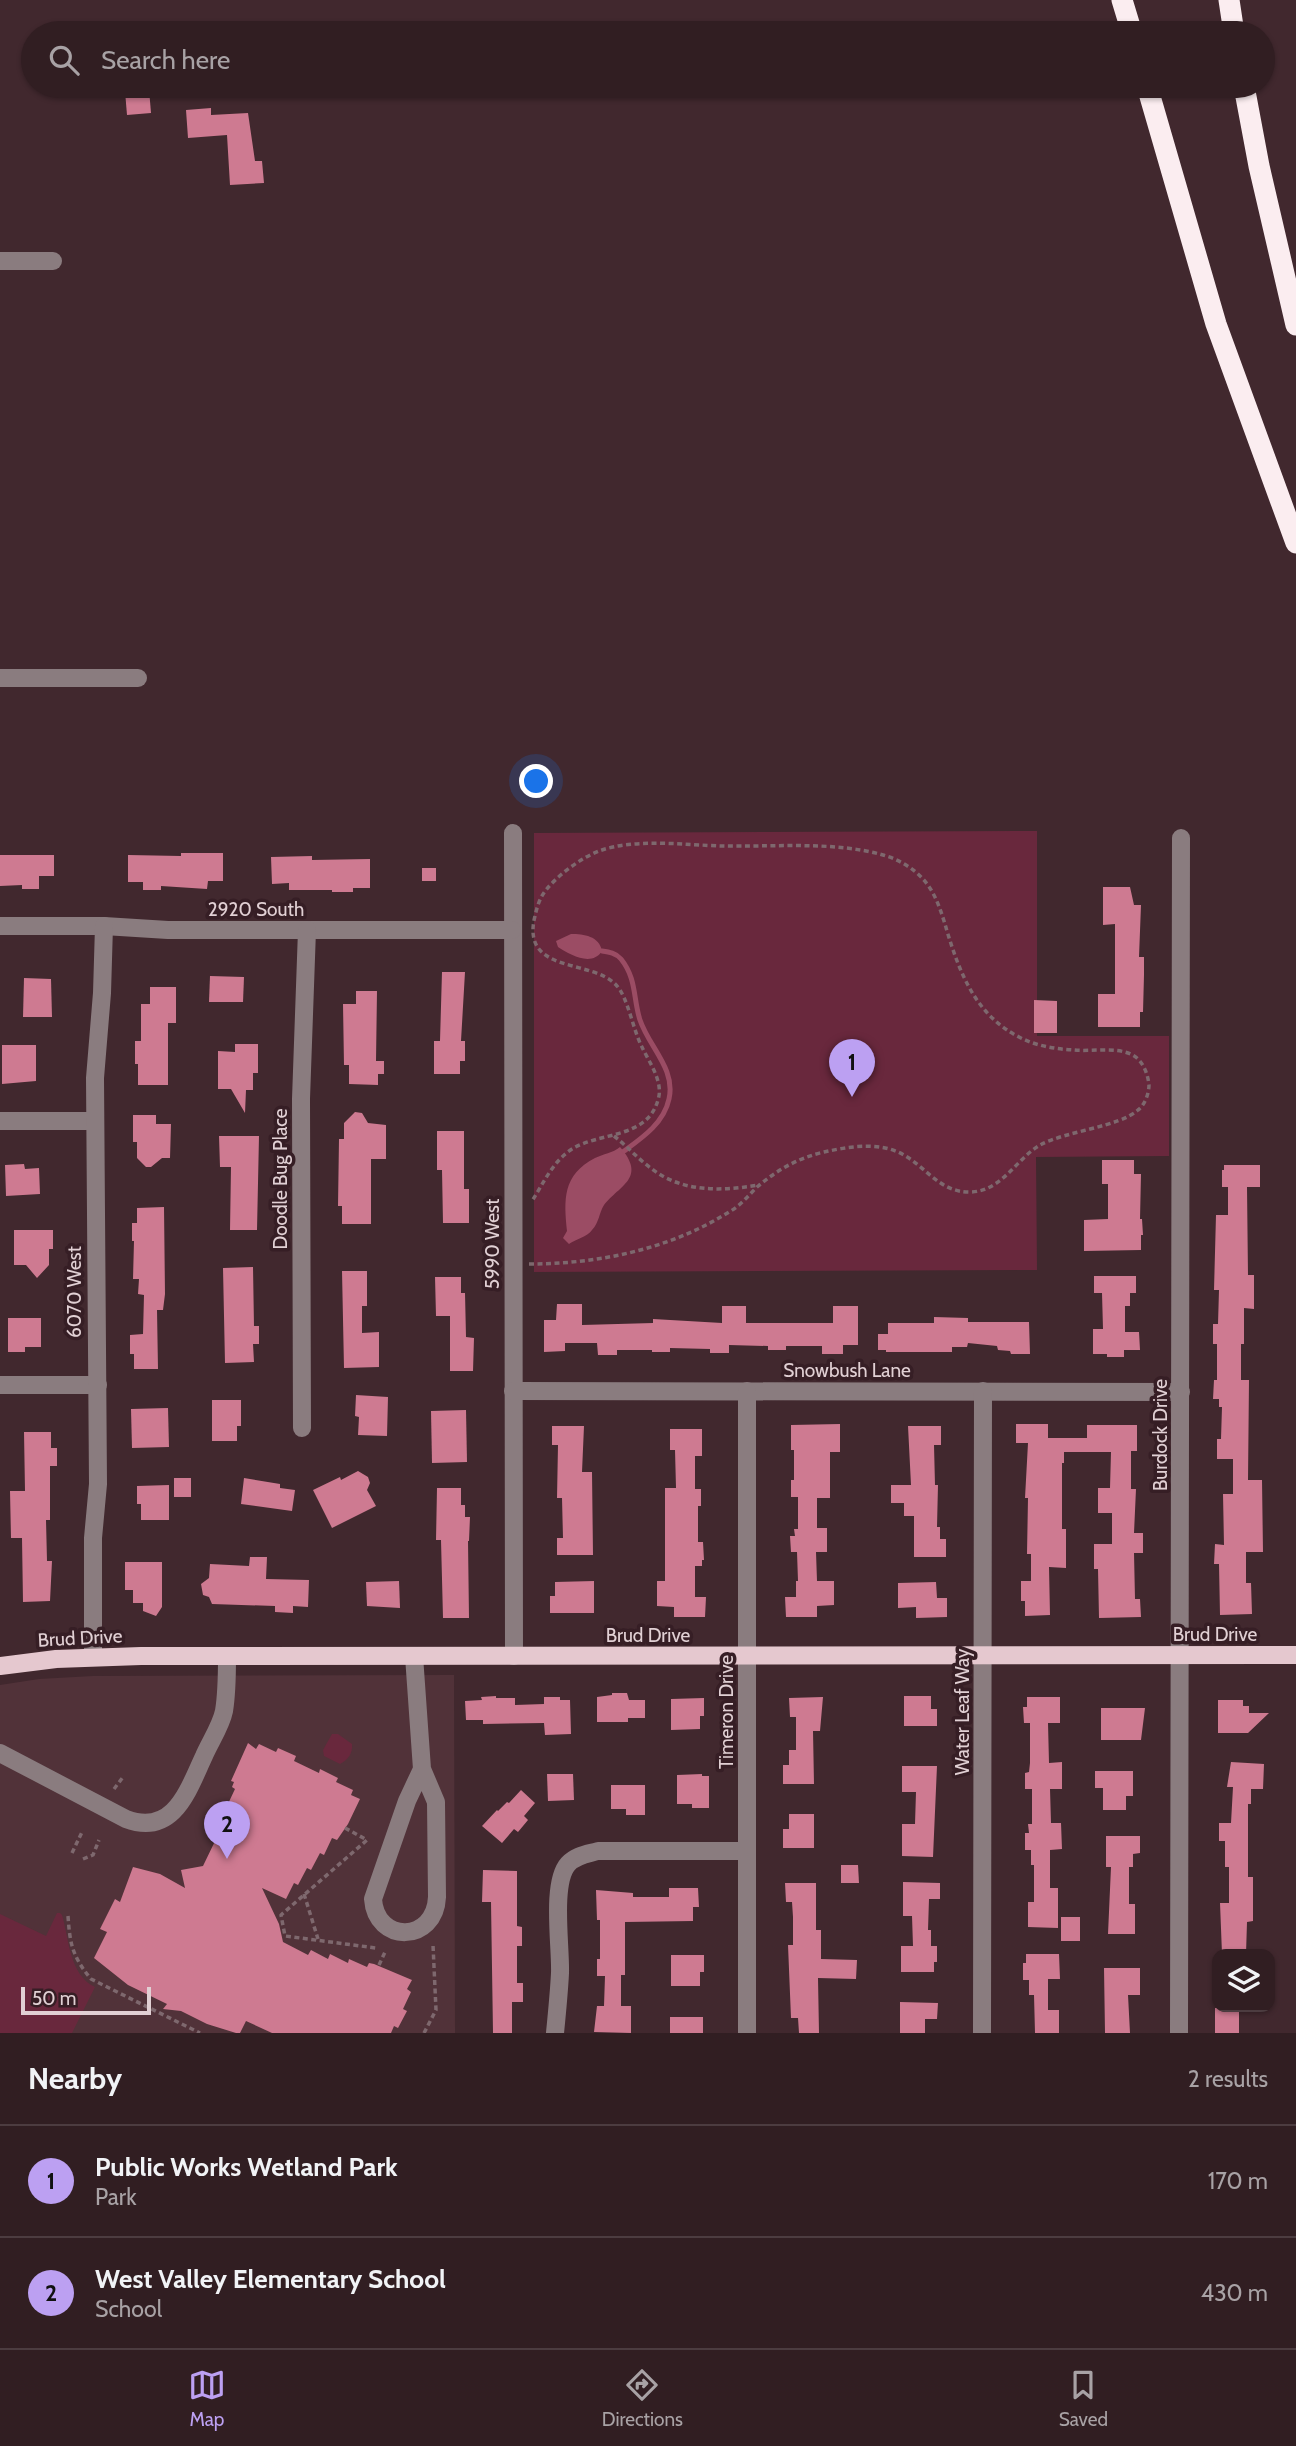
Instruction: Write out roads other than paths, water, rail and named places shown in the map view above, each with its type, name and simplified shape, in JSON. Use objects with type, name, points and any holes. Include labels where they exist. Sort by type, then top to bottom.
[{"type":"highway","points":[[1122,0],[1128,21]]},
{"type":"highway","points":[[1229,0],[1232,21]]},
{"type":"highway","points":[[1150,98],[1216,324],[1296,543]]},
{"type":"highway","points":[[1246,98],[1259,166],[1296,325]]},
{"type":"main road","name":"Brud Drive","points":[[0,1666],[93,1657],[1296,1655]]},
{"type":"street","points":[[0,261],[53,261]]},
{"type":"street","points":[[0,678],[138,678]]},
{"type":"street","name":"5990 West","points":[[513,833],[514,1656]]},
{"type":"street","name":"Burdock Drive","points":[[1179,2033],[1181,838]]},
{"type":"street","name":"2920 South","points":[[0,926],[104,926],[168,930],[512,930]]},
{"type":"street","name":"6070 West","points":[[93,1657],[93,1538],[98,1484],[95,1058],[102,993],[104,926]]},
{"type":"street","name":"Doodle Bug Place","points":[[302,1428],[301,1098],[307,930]]},
{"type":"street","points":[[0,1121],[95,1121]]},
{"type":"street","points":[[0,1385],[98,1385]]},
{"type":"street","name":"Snowbush Lane","points":[[513,1391],[1181,1392]]},
{"type":"street","name":"Timeron Drive","points":[[747,1391],[747,2033]]},
{"type":"street","name":"Water Leaf Way","points":[[982,2033],[983,1391]]},
{"type":"street","points":[[0,1753],[126,1819],[144,1823],[161,1820],[182,1802],[223,1714],[227,1656]]},
{"type":"street","points":[[414,1656],[422,1769],[436,1801],[437,1906],[434,1914],[422,1927],[405,1932],[388,1928],[382,1922],[373,1907],[373,1899],[407,1801],[422,1769]]},
{"type":"street","points":[[555,2033],[560,1969],[559,1892],[562,1875],[568,1864],[583,1855],[598,1852],[747,1852]]},
{"type":"waterway","points":[[602,951],[617,955],[630,974],[640,1020],[669,1078],[669,1099],[662,1115],[645,1135],[624,1151]]},
{"type":"place","name":"Public Works Wetland Park","points":[[852,1097]]},
{"type":"place","name":"West Valley Elementary School","points":[[227,1859]]}]
